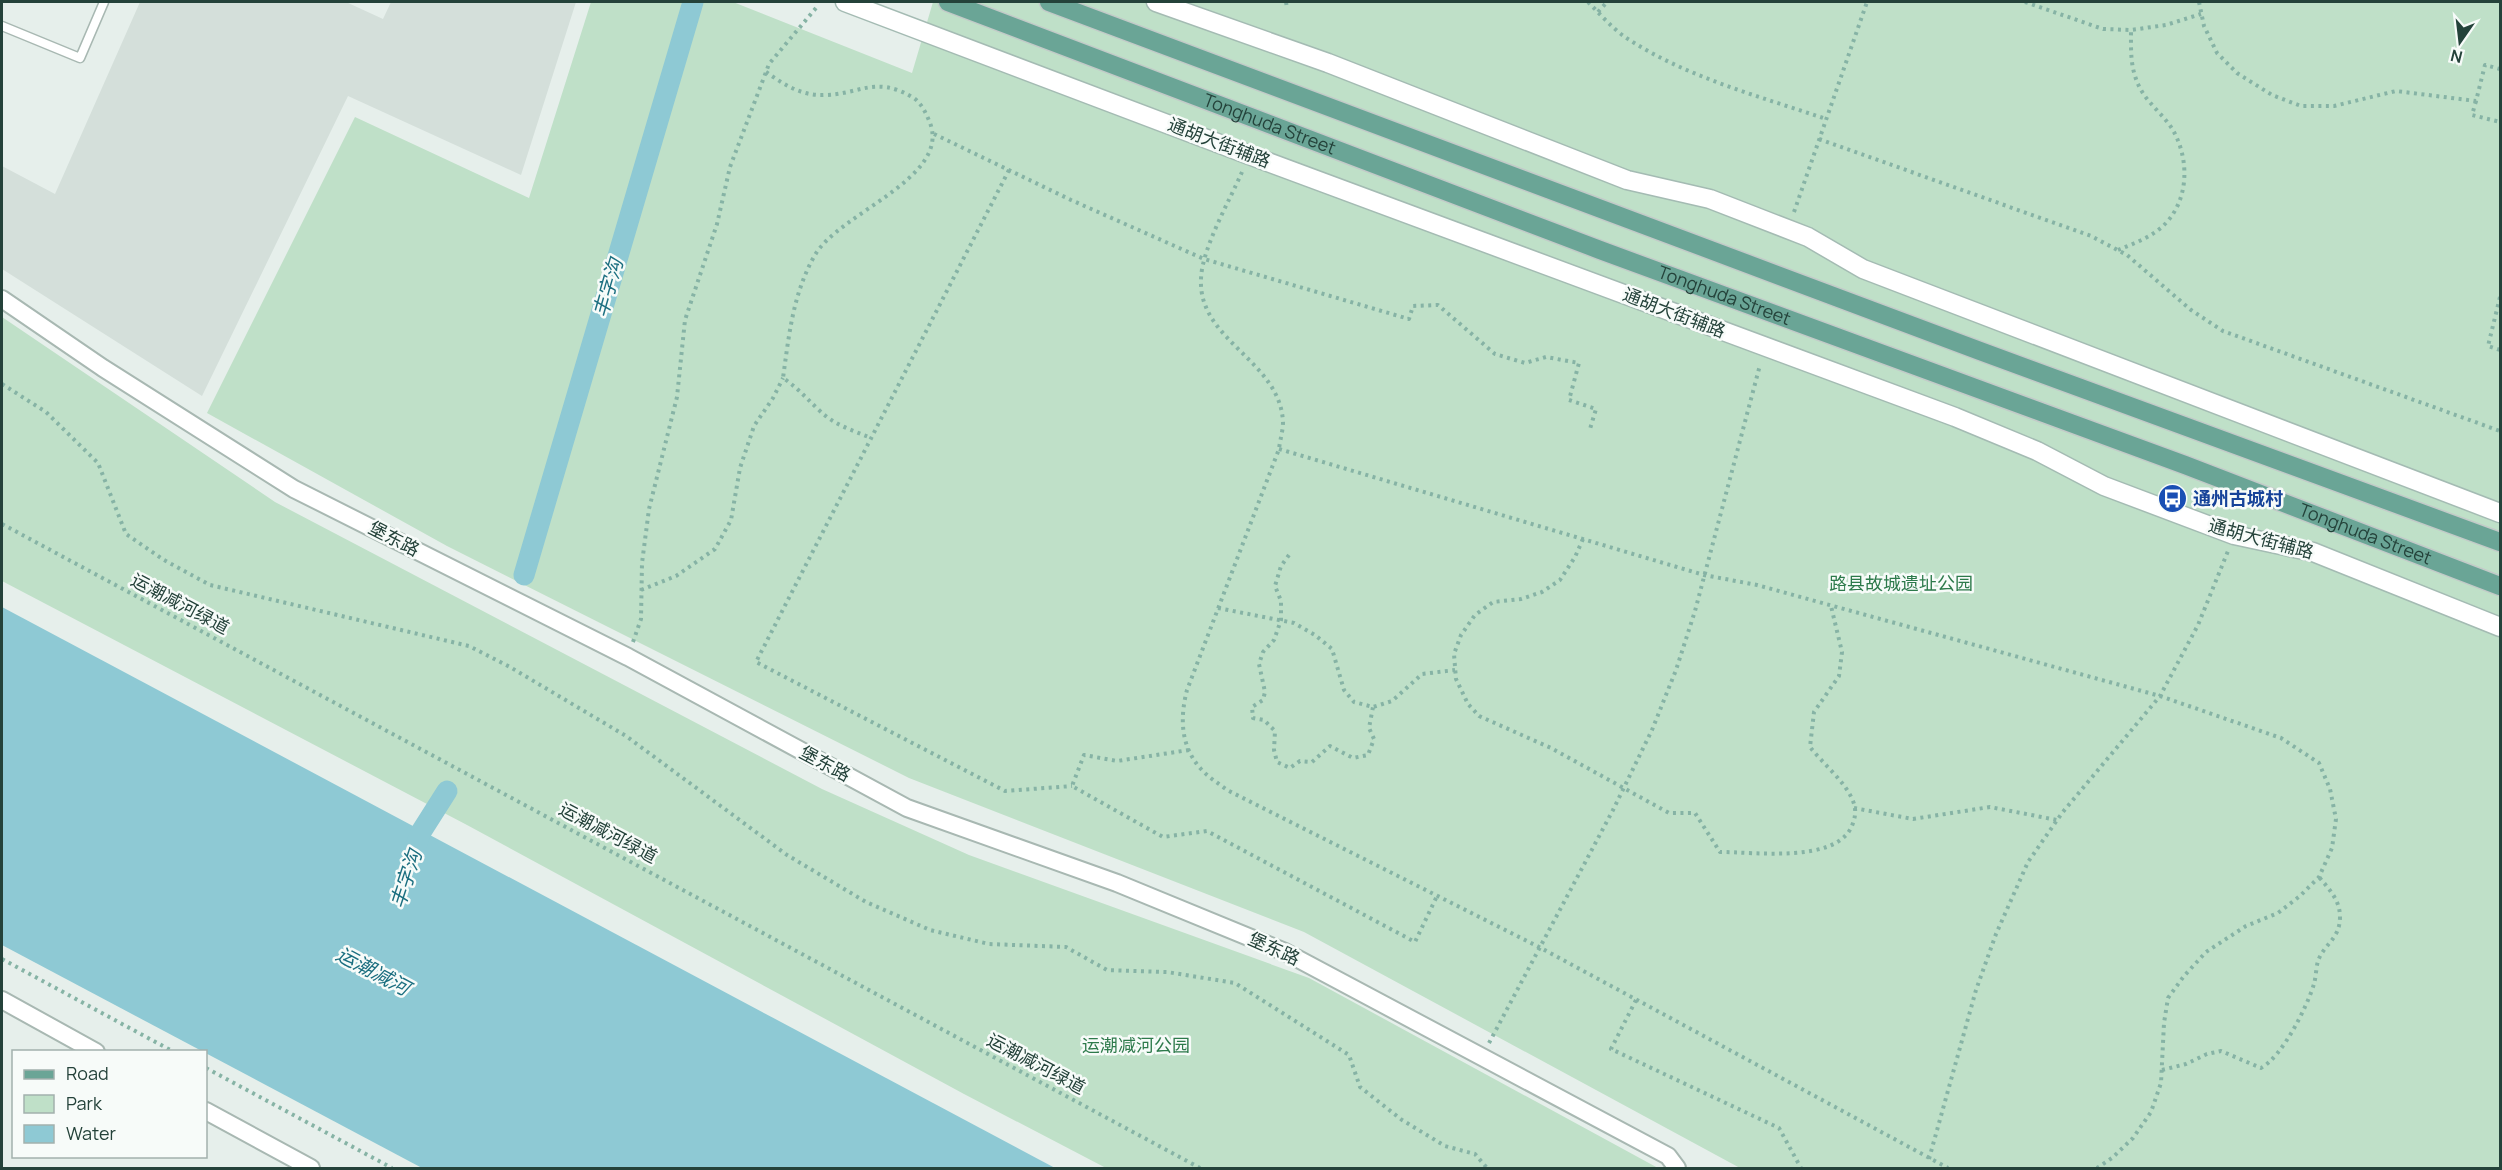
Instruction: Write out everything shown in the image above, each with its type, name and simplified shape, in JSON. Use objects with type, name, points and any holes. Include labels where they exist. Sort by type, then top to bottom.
[{"type":"main road","name":"Tonghuda Street","points":[[948,2],[1600,250],[2185,465],[2500,586]]},
{"type":"main road","name":"Tonghuda Street","points":[[1049,2],[1925,331],[2500,542]]},
{"type":"street","name":"通胡大街辅路","points":[[845,2],[1249,155],[1955,417],[2037,451],[2104,486],[2234,535],[2313,552],[2500,627]]},
{"type":"street","points":[[1156,2],[1328,63],[1627,180],[1710,200],[1797,232],[1863,269],[2500,513]]},
{"type":"street","name":"堡东路","points":[[2,299],[103,368],[294,489],[628,657],[907,808],[1117,883],[1285,952],[1668,1156],[1677,1168]]},
{"type":"street","points":[[2,1000],[92,1050]]},
{"type":"street","points":[[207,1112],[311,1168]]},
{"type":"lane","points":[[2,26],[80,58],[102,2]]},
{"type":"path","points":[[1286,2],[1287,8]]},
{"type":"path","points":[[1588,2],[1623,36],[1662,58],[1692,72],[1826,119]]},
{"type":"path","points":[[1598,12],[1607,2]]},
{"type":"path","points":[[1792,219],[1867,2]]},
{"type":"path","points":[[2025,2],[2103,29],[2131,30],[2166,25],[2201,14]]},
{"type":"path","points":[[2199,2],[2204,26],[2217,53],[2237,73],[2272,95],[2301,106],[2334,106],[2396,91],[2476,101]]},
{"type":"path","points":[[628,657],[641,619],[642,563],[649,509],[677,398],[685,320],[717,224],[730,167],[769,64],[816,8]]},
{"type":"path","points":[[2118,250],[2144,239],[2166,223],[2178,205],[2185,183],[2184,157],[2174,130],[2139,86],[2131,64],[2131,30]]},
{"type":"path","points":[[2500,69],[2485,65],[2472,115],[2500,122]]},
{"type":"path","points":[[641,590],[676,576],[715,549],[731,520],[740,468],[754,426],[783,378],[798,291],[816,253],[839,228],[900,187],[930,155],[934,134],[925,111],[914,97],[892,89],[870,85],[823,96],[791,89],[766,72]]},
{"type":"path","points":[[934,134],[1071,200],[1204,259],[1409,319],[1413,306],[1438,305],[1495,354],[1525,363],[1545,357],[1579,363],[1569,400],[1596,409],[1590,429]]},
{"type":"path","points":[[1819,139],[2091,236],[2127,255],[2191,310],[2223,331],[2500,431]]},
{"type":"path","points":[[1249,155],[1204,259],[1200,281],[1205,310],[1219,330],[1260,370],[1276,395],[1283,421],[1279,449],[1187,690],[1182,710],[1184,742],[1200,769],[1227,790],[1539,947],[1948,1168]]},
{"type":"path","points":[[1009,170],[756,662],[1005,791],[1072,786],[1163,837],[1207,831],[1415,942],[1437,896]]},
{"type":"path","points":[[2500,297],[2488,346],[2500,350]]},
{"type":"path","points":[[1482,1057],[1624,788],[1677,670],[1760,366]]},
{"type":"path","points":[[783,378],[800,389],[822,413],[838,424],[871,438]]},
{"type":"path","points":[[2,384],[46,412],[98,463],[126,534],[164,560],[210,585],[469,646],[510,667],[626,736],[788,855],[866,902],[930,930],[989,944],[1065,947],[1107,970],[1167,972],[1235,983],[1349,1055],[1360,1087],[1402,1120],[1445,1146],[1475,1154],[1487,1168]]},
{"type":"path","points":[[1279,449],[1704,575],[1757,585],[2160,696],[2281,738],[2319,763],[2330,789],[2336,819],[2332,848],[2319,877],[2300,896],[2277,913],[2246,926],[2206,952],[2184,976],[2168,998],[2164,1023],[2161,1083],[2151,1112],[2133,1137],[2112,1158],[2097,1168]]},
{"type":"path","name":"运潮减河绿道","points":[[2,524],[1200,1168]]},
{"type":"path","points":[[1929,1159],[1977,990],[1996,934],[2028,862],[2057,820],[2160,696],[2198,626],[2234,535]]},
{"type":"path","points":[[1583,539],[1575,557],[1560,580],[1542,592],[1521,599],[1493,602],[1475,615],[1461,635],[1454,654],[1456,679],[1468,704],[1479,716],[1551,748],[1669,813],[1695,813],[1720,852],[1805,854],[1828,847],[1847,836],[1856,818],[1853,801],[1839,780],[1810,747],[1814,712],[1839,676],[1842,652],[1831,606]]},
{"type":"path","points":[[1289,555],[1281,566],[1275,586],[1281,601],[1281,620],[1274,640],[1263,652],[1259,663],[1265,692],[1263,700],[1252,707],[1253,718],[1264,720],[1275,731],[1274,750],[1277,762],[1290,768],[1300,761],[1312,762],[1330,746],[1353,758],[1368,755],[1374,739],[1369,728],[1373,707]]},
{"type":"path","points":[[1218,608],[1294,623],[1315,634],[1332,649],[1344,690],[1354,702],[1373,707],[1392,701],[1422,674],[1455,670]]},
{"type":"path","points":[[1072,786],[1084,755],[1117,761],[1189,750]]},
{"type":"path","points":[[1854,808],[1913,819],[1990,807],[2057,820]]},
{"type":"path","points":[[2162,1070],[2221,1051],[2261,1068],[2271,1063],[2283,1048],[2314,985],[2319,959],[2338,931],[2340,916],[2337,899],[2319,877]]},
{"type":"path","points":[[2,959],[170,1050]]},
{"type":"path","points":[[1636,1000],[1611,1049],[1779,1128],[1801,1168]]},
{"type":"path","points":[[207,1069],[392,1168]]},
{"type":"shaded area","points":[[140,2],[346,2],[383,19],[391,2],[576,2],[521,175],[348,96],[202,396],[2,269],[2,166],[55,194]]},
{"type":"green space","name":"路县故城遗址公园","points":[[591,2],[733,2],[912,73],[933,2],[2500,2],[2500,1168],[1740,1168],[1304,932],[909,778],[447,546],[207,413],[355,117],[529,198]]},
{"type":"green space","name":"运潮减河公园","points":[[2,317],[275,502],[822,789],[969,855],[1309,978],[1658,1168],[1106,1168],[964,1094],[467,825],[2,581]]},
{"type":"water","name":"运潮减河","points":[[2,607],[1055,1168],[422,1168],[207,1054],[207,1050],[200,1050],[2,945]]},
{"type":"waterway","name":"丰字沟","points":[[524,575],[693,2]]},
{"type":"waterway","name":"丰字沟","points":[[412,857],[421,832],[447,791]]},
{"type":"place","name":"通州古城村","points":[[2172,499]]}]
